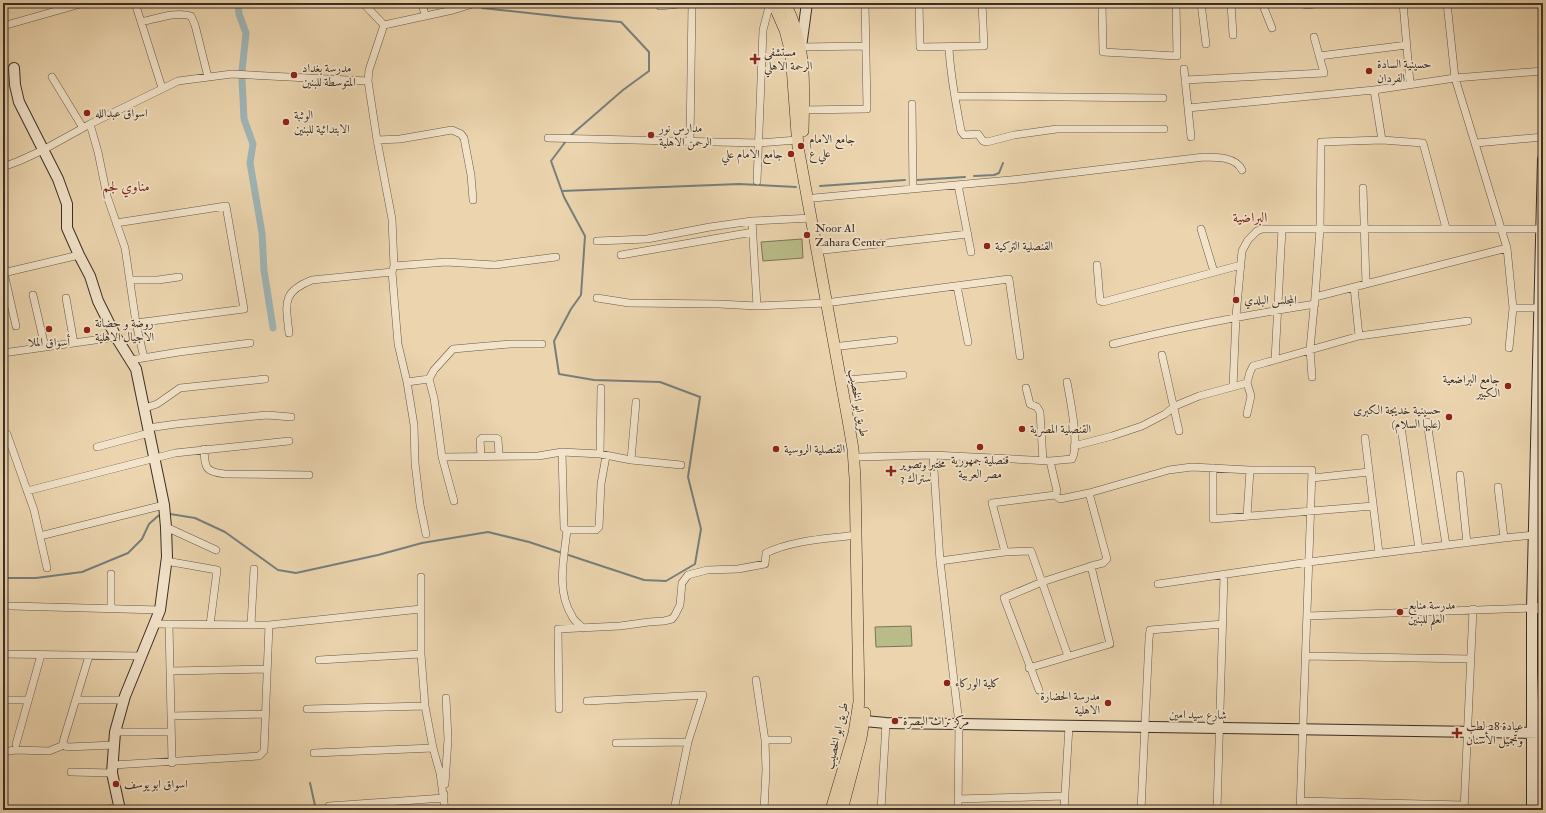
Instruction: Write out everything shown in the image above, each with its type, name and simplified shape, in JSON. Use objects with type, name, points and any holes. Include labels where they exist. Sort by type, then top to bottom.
[{"type":"main road","name":"طريق ابو الخصيب","points":[[773,3],[785,30],[790,47],[804,146],[824,250],[830,302],[853,449],[856,535],[866,681],[864,720],[842,810]]},
{"type":"main road","name":"طريق ابو الخصيب","points":[[785,3],[796,26],[801,47],[803,66],[797,140],[812,218],[841,346],[859,457],[860,691],[854,733],[832,810]]},
{"type":"street","points":[[3,26],[84,3]]},
{"type":"street","points":[[363,3],[384,25]]},
{"type":"street","points":[[422,3],[425,15]]},
{"type":"street","points":[[384,25],[470,6],[476,3]]},
{"type":"street","points":[[660,6],[688,3]]},
{"type":"street","points":[[690,141],[692,3]]},
{"type":"street","points":[[757,181],[763,30],[770,3]]},
{"type":"street","points":[[807,3],[801,47],[866,46]]},
{"type":"street","points":[[800,110],[867,109],[864,3]]},
{"type":"street","points":[[919,3],[920,47],[984,46],[982,3]]},
{"type":"street","points":[[1102,3],[1103,52],[1177,56],[1176,4],[1190,3]]},
{"type":"street","points":[[1202,3],[1206,44]]},
{"type":"street","points":[[1231,3],[1233,34]]},
{"type":"street","points":[[1262,3],[1272,28]]},
{"type":"street","points":[[1306,5],[1321,3]]},
{"type":"street","points":[[1403,3],[1410,83]]},
{"type":"street","points":[[1447,3],[1455,78],[1507,248],[1513,308],[1509,348]]},
{"type":"street","points":[[136,6],[162,88]]},
{"type":"street","points":[[141,22],[169,16],[191,16],[195,25],[208,77]]},
{"type":"street","points":[[384,25],[368,70],[368,81],[376,140],[392,219],[393,269],[398,344],[407,382],[414,425],[415,463],[420,505],[426,534]]},
{"type":"street","points":[[1185,80],[1324,73],[1314,37]]},
{"type":"street","points":[[1319,56],[1407,44]]},
{"type":"street","points":[[949,47],[950,68],[962,133],[966,135],[978,134],[983,141],[987,142],[1014,135],[1057,129],[1164,129]]},
{"type":"street","points":[[14,68],[15,85],[19,102],[58,179],[67,204],[67,228],[90,276],[98,301],[116,337],[136,369],[164,505],[166,526],[166,561],[160,610],[124,700],[115,732],[112,769],[120,809],[101,810]]},
{"type":"street","points":[[1184,69],[1191,137]]},
{"type":"street","points":[[1188,108],[1374,90],[1410,83],[1455,78],[1543,71]]},
{"type":"street","points":[[3,167],[44,150],[87,126],[178,80],[232,74],[368,81]]},
{"type":"street","points":[[52,77],[87,126],[98,152],[107,196],[125,248],[136,323],[144,358]]},
{"type":"street","points":[[1374,90],[1382,140]]},
{"type":"street","points":[[955,96],[1163,98]]},
{"type":"street","points":[[912,104],[913,189]]},
{"type":"street","points":[[376,140],[400,140],[452,130],[457,131],[464,138],[471,175],[473,200]]},
{"type":"street","points":[[1476,143],[1543,137]]},
{"type":"street","points":[[548,138],[759,143],[797,140]]},
{"type":"street","points":[[1312,377],[1310,349],[1320,229],[1321,142],[1382,140],[1423,143],[1446,228]]},
{"type":"street","points":[[814,198],[958,185],[1204,157],[1232,161],[1238,164],[1242,170]]},
{"type":"street","points":[[1532,810],[1536,734],[1532,608],[1538,308],[1543,159]]},
{"type":"street","points":[[958,185],[971,252]]},
{"type":"street","points":[[1363,188],[1366,284]]},
{"type":"street","points":[[116,223],[226,206],[244,308],[136,323]]},
{"type":"street","points":[[596,241],[647,239],[710,227],[752,222],[812,218]]},
{"type":"street","points":[[752,222],[757,306]]},
{"type":"street","points":[[1201,229],[1214,272]]},
{"type":"street","points":[[1232,387],[1236,316],[1242,251],[1244,245],[1253,234],[1262,229],[1540,229]]},
{"type":"street","points":[[1275,360],[1282,229]]},
{"type":"street","points":[[621,254],[753,232]]},
{"type":"street","points":[[824,250],[968,234]]},
{"type":"street","points":[[1113,344],[1236,316],[1278,310],[1354,287],[1507,248]]},
{"type":"street","points":[[16,326],[4,273],[79,255]]},
{"type":"street","points":[[289,333],[287,301],[289,295],[304,283],[312,280],[446,262],[495,265],[556,257]]},
{"type":"street","points":[[1097,265],[1100,301],[1103,302],[1241,265]]},
{"type":"street","points":[[130,280],[158,280],[179,277]]},
{"type":"street","points":[[597,298],[628,303],[757,306],[830,302],[1009,279],[1020,356]]},
{"type":"street","points":[[957,286],[968,342]]},
{"type":"street","points":[[1354,287],[1359,336]]},
{"type":"street","points":[[33,295],[45,347]]},
{"type":"street","points":[[66,298],[74,343]]},
{"type":"street","points":[[1513,308],[1538,308]]},
{"type":"street","points":[[1247,414],[1251,396],[1247,383],[1253,366],[1359,336],[1468,321]]},
{"type":"street","points":[[3,352],[116,337]]},
{"type":"street","points":[[841,346],[894,340]]},
{"type":"street","points":[[131,360],[250,343]]},
{"type":"street","points":[[454,501],[442,457],[434,398],[429,379],[434,370],[453,349],[511,344],[542,344]]},
{"type":"street","points":[[1162,355],[1175,406],[1179,431]]},
{"type":"street","points":[[847,380],[903,375]]},
{"type":"street","points":[[145,408],[157,404],[180,388],[266,379]]},
{"type":"street","points":[[407,382],[429,379]]},
{"type":"street","points":[[859,457],[933,455],[1047,461],[1072,459],[1075,454],[1074,422],[1067,382]]},
{"type":"street","points":[[1074,446],[1142,426],[1165,414],[1175,406],[1200,396],[1247,383]]},
{"type":"street","points":[[566,530],[596,530],[599,527],[603,455],[601,388]]},
{"type":"street","points":[[1026,388],[1030,404],[1037,407],[1040,412],[1047,461],[1057,491],[1055,495]]},
{"type":"street","points":[[631,460],[636,402]]},
{"type":"street","points":[[96,447],[149,431],[267,415],[291,417]]},
{"type":"street","points":[[1427,422],[1446,545]]},
{"type":"street","points":[[1401,427],[1419,548]]},
{"type":"street","points":[[7,434],[34,510],[47,568]]},
{"type":"street","points":[[481,456],[480,440],[482,438],[498,439],[499,455]]},
{"type":"street","points":[[1365,438],[1379,554]]},
{"type":"street","points":[[27,491],[176,453],[289,441]]},
{"type":"street","points":[[204,449],[206,467],[213,473],[240,475],[309,475]]},
{"type":"street","points":[[562,452],[564,528],[566,530],[562,584],[564,597],[572,617],[582,628]]},
{"type":"street","points":[[442,457],[499,455],[538,456],[562,452],[603,455],[631,460],[681,465]]},
{"type":"street","points":[[933,455],[940,561],[959,724],[958,810]]},
{"type":"street","points":[[1005,552],[992,502],[1055,495],[1060,499],[1089,493],[1169,470],[1192,467],[1250,470],[1312,470],[1300,810]]},
{"type":"street","points":[[1213,468],[1213,519],[1373,506]]},
{"type":"street","points":[[1247,516],[1250,470]]},
{"type":"street","points":[[1312,478],[1369,472]]},
{"type":"street","points":[[1460,475],[1467,542]]},
{"type":"street","points":[[1498,488],[1504,538]]},
{"type":"street","points":[[1039,690],[1029,668],[1004,598],[1042,582],[1103,563],[1107,559],[1089,493]]},
{"type":"street","points":[[40,536],[164,505]]},
{"type":"street","points":[[166,526],[216,550]]},
{"type":"street","points":[[559,709],[558,629],[620,626],[672,619],[680,605],[682,583],[688,575],[707,570],[753,567],[765,564],[766,553],[774,549],[792,544],[856,535]]},
{"type":"street","points":[[1158,584],[1309,562],[1467,542],[1534,536]]},
{"type":"street","points":[[1543,542],[1543,556]]},
{"type":"street","points":[[940,561],[1005,552],[1030,551],[1068,656]]},
{"type":"street","points":[[166,561],[217,570],[210,625]]},
{"type":"street","points":[[1029,668],[1110,644],[1090,566]]},
{"type":"street","points":[[251,625],[254,569]]},
{"type":"street","points":[[111,574],[111,609]]},
{"type":"street","points":[[1217,810],[1224,575]]},
{"type":"street","points":[[421,577],[421,654],[424,706],[440,773],[444,798]]},
{"type":"street","points":[[12,606],[160,610]]},
{"type":"street","points":[[1307,616],[1473,609],[1543,608]]},
{"type":"street","points":[[154,624],[269,625],[421,609]]},
{"type":"street","points":[[1300,801],[1396,807],[1464,807],[1473,609]]},
{"type":"street","points":[[170,624],[172,763]]},
{"type":"street","points":[[1141,810],[1148,639],[1150,630],[1223,624]]},
{"type":"street","points":[[71,772],[259,756],[264,751],[269,625]]},
{"type":"street","points":[[3,654],[142,656]]},
{"type":"street","points":[[319,660],[421,654]]},
{"type":"street","points":[[16,744],[41,655]]},
{"type":"street","points":[[64,745],[63,742],[89,656]]},
{"type":"street","points":[[1305,656],[1471,659]]},
{"type":"street","points":[[170,671],[267,669]]},
{"type":"street","points":[[1542,810],[1542,777],[1536,734],[1542,715],[1543,671]]},
{"type":"street","points":[[756,680],[765,740],[764,810]]},
{"type":"street","points":[[587,701],[703,695],[688,742],[674,810]]},
{"type":"street","points":[[444,810],[448,739],[446,698]]},
{"type":"street","points":[[3,700],[28,700]]},
{"type":"street","points":[[76,700],[124,700]]},
{"type":"street","points":[[307,709],[424,706]]},
{"type":"street","points":[[171,716],[265,714]]},
{"type":"street","name":"شارع سيد امين","points":[[864,720],[886,723],[1536,734]]},
{"type":"street","points":[[881,810],[886,723]]},
{"type":"street","points":[[1064,810],[1070,726]]},
{"type":"street","points":[[115,732],[171,732]]},
{"type":"street","points":[[765,740],[788,740]]},
{"type":"street","points":[[616,743],[688,742]]},
{"type":"street","points":[[3,752],[15,750],[49,751],[64,745],[115,745]]},
{"type":"street","points":[[314,753],[433,748]]},
{"type":"street","points":[[958,799],[1065,796]]},
{"type":"street","points":[[329,806],[444,798]]},
{"type":"street","points":[[20,810],[50,810]]},
{"type":"green space","points":[[802,239],[803,258],[763,261],[761,242]]},
{"type":"green space","points":[[911,626],[912,646],[876,647],[875,627]]},
{"type":"waterway","points":[[238,3],[239,14],[246,33],[242,71]]},
{"type":"waterway","points":[[480,5],[482,8],[621,22],[649,52],[649,71],[623,90],[570,136]]},
{"type":"waterway","points":[[242,79],[244,119],[253,144],[250,163],[262,233],[264,270],[273,328]]},
{"type":"waterway","points":[[170,514],[195,518],[225,532],[278,570],[296,573],[378,555],[422,543],[488,532],[529,542],[644,580],[666,581],[695,564],[701,529],[688,477],[700,397],[660,382],[594,380],[559,374],[554,341],[571,309],[581,295],[585,236],[564,197],[551,161],[566,141]]},
{"type":"waterway","points":[[974,176],[994,175],[999,173],[1003,163]]},
{"type":"waterway","points":[[917,180],[965,177]]},
{"type":"waterway","points":[[820,186],[905,180]]},
{"type":"waterway","points":[[562,191],[739,184],[796,187]]},
{"type":"waterway","points":[[3,578],[36,578],[82,572],[128,553],[142,539],[149,524],[161,515]]},
{"type":"waterway","points":[[310,783],[316,810]]},
{"type":"place","name":"مستشفى الرحمة الاهلي","points":[[755,59]]},
{"type":"place","name":"حسينية السادة الفردان","points":[[1369,71]]},
{"type":"place","name":"مدرسة بغداد المتوسطة للبنين","points":[[294,75]]},
{"type":"place","name":"اسواق عبدالله","points":[[87,113]]},
{"type":"place","name":"الوثبة الابتدائية للبنين","points":[[286,122]]},
{"type":"place","name":"مدارس نور الرحمن الاهلية","points":[[651,135]]},
{"type":"place","name":"جامع الامام علي ع","points":[[801,146]]},
{"type":"place","name":"جامع الامام علي","points":[[791,154]]},
{"type":"place","name":"Noor Al Zahara Center","points":[[807,235]]},
{"type":"place","name":"القنصلية التركية","points":[[987,246]]},
{"type":"place","name":"المجلس البلدي","points":[[1236,300]]},
{"type":"place","name":"أسواق الملا","points":[[49,329]]},
{"type":"place","name":"روضة و حضانة الاجيال الاهلية","points":[[87,330]]},
{"type":"place","name":"جامع البراضعية الكبير","points":[[1508,386]]},
{"type":"place","name":"حسينية خديجة الكبرى (عليها السلام)","points":[[1449,417]]},
{"type":"place","name":"القنصلية المصرية","points":[[1022,429]]},
{"type":"place","name":"قنصلية جمهورية مصر العربية","points":[[980,447]]},
{"type":"place","name":"القنصلية الروسية","points":[[776,449]]},
{"type":"place","name":"مختبر وتصوير ستراك 3","points":[[891,471]]},
{"type":"place","name":"مدرسة منابع العلم للبنين","points":[[1400,612]]},
{"type":"place","name":"كلية الوركاء","points":[[947,683]]},
{"type":"place","name":"مدرسة الحضارة الاهلية","points":[[1108,703]]},
{"type":"place","name":"مركز تراث البصرة","points":[[895,721]]},
{"type":"place","name":"عيادة 28 لطب وتجميل الأسنان","points":[[1457,733]]},
{"type":"place","name":"اسواق ابو يوسف","points":[[116,784]]},
{"type":"district","name":"مناوي لجم","points":[[126,186]]},
{"type":"district","name":"البراضية","points":[[1250,217]]}]
